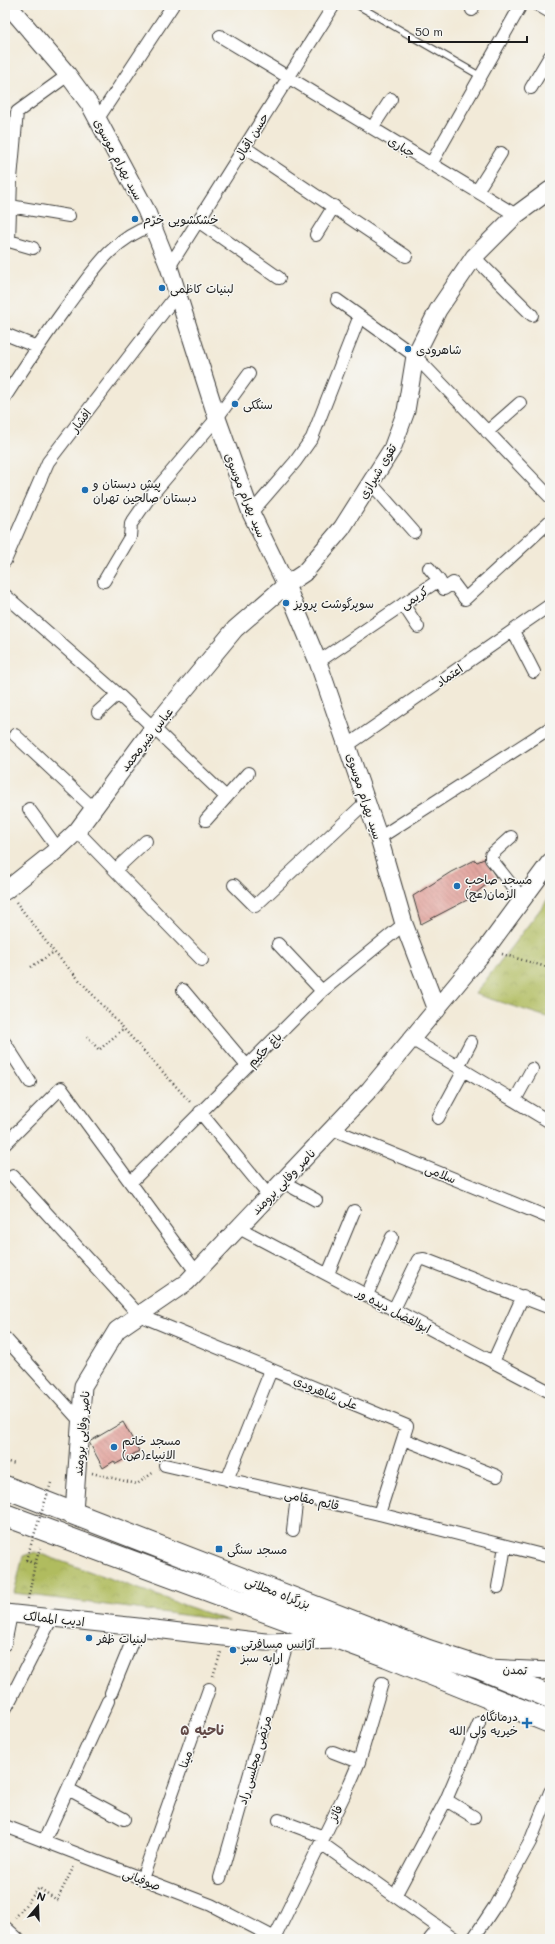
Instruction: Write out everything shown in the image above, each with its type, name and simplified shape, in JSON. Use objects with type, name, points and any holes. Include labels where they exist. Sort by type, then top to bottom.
[{"type":"highway","name":"بزرگراه محلاتی","points":[[5,1487],[74,1512],[428,1651],[480,1668],[550,1697]]},
{"type":"highway","name":"بزرگراه محلاتی","points":[[5,1515],[387,1656],[550,1722]]},
{"type":"highway","points":[[480,1668],[550,1684]]},
{"type":"street","name":"سید بهرام موسوی","points":[[8,5],[68,75],[90,106],[146,210],[169,267],[217,418],[251,513],[286,585],[318,662],[379,838],[404,924],[437,1010]]},
{"type":"street","points":[[97,120],[173,5]]},
{"type":"street","points":[[431,164],[482,77],[521,5]]},
{"type":"street","points":[[538,5],[550,12]]},
{"type":"street","name":"حسن اقبال","points":[[169,267],[288,77],[328,7]]},
{"type":"street","name":"جباری","points":[[220,36],[516,215]]},
{"type":"street","points":[[531,88],[550,56]]},
{"type":"street","points":[[33,248],[9,242],[10,206],[17,112],[68,75]]},
{"type":"street","points":[[372,128],[391,99]]},
{"type":"street","points":[[244,147],[334,206],[406,256]]},
{"type":"street","points":[[477,191],[501,153]]},
{"type":"street","name":"تقوی شیرازی","points":[[286,585],[304,573],[322,554],[342,528],[392,449],[406,411],[415,356],[438,310],[474,257],[516,215],[550,190]]},
{"type":"street","points":[[10,206],[69,216]]},
{"type":"street","points":[[316,235],[334,206]]},
{"type":"street","points":[[198,221],[278,278]]},
{"type":"street","points":[[5,397],[37,347],[98,264],[112,249],[137,230],[152,226]]},
{"type":"street","points":[[474,257],[532,314]]},
{"type":"street","name":"افشار","points":[[5,561],[48,462],[178,293]]},
{"type":"street","points":[[337,300],[359,318],[415,356],[550,498]]},
{"type":"street","points":[[251,513],[295,462],[312,438],[359,318]]},
{"type":"street","points":[[5,334],[37,347]]},
{"type":"street","points":[[104,581],[130,537],[131,524],[149,498],[217,418],[249,374]]},
{"type":"street","points":[[487,432],[520,403]]},
{"type":"street","points":[[370,482],[414,532]]},
{"type":"street","name":"کریمی","points":[[318,662],[439,580],[444,589],[453,583],[465,599],[550,521]]},
{"type":"street","points":[[429,568],[439,580]]},
{"type":"street","name":"عباس شیرمحمد","points":[[6,890],[58,849],[77,831],[154,727],[235,629],[286,585]]},
{"type":"street","points":[[5,595],[118,694],[226,797]]},
{"type":"street","points":[[403,604],[418,627]]},
{"type":"street","name":"اعتماد","points":[[348,745],[550,605]]},
{"type":"street","points":[[513,631],[534,672]]},
{"type":"street","points":[[98,712],[118,694]]},
{"type":"street","points":[[379,838],[550,728]]},
{"type":"street","points":[[15,735],[93,808]]},
{"type":"street","points":[[206,820],[248,773]]},
{"type":"street","points":[[234,885],[255,906],[366,802]]},
{"type":"street","points":[[29,809],[58,849]]},
{"type":"street","points":[[77,831],[202,960]]},
{"type":"street","points":[[511,837],[491,855],[491,859],[524,901]]},
{"type":"street","points":[[115,870],[146,841]]},
{"type":"street","name":"ناصر وفایی برومند","points":[[74,1512],[83,1386],[117,1330],[187,1282],[370,1089],[413,1040],[486,949],[524,901],[550,862]]},
{"type":"street","name":"باغ حکیم","points":[[131,1182],[322,991],[404,924]]},
{"type":"street","points":[[278,944],[322,991]]},
{"type":"street","points":[[183,990],[247,1066]]},
{"type":"street","points":[[413,1040],[550,1122]]},
{"type":"street","points":[[438,1118],[471,1042]]},
{"type":"street","points":[[5,1043],[30,1082]]},
{"type":"street","points":[[515,1100],[532,1069]]},
{"type":"street","points":[[5,1144],[61,1088],[196,1272]]},
{"type":"street","points":[[200,1112],[269,1196]]},
{"type":"street","name":"سلامی","points":[[332,1129],[550,1218]]},
{"type":"street","points":[[13,1176],[139,1315]]},
{"type":"street","points":[[283,1182],[316,1200]]},
{"type":"street","points":[[328,1274],[354,1211]]},
{"type":"street","name":"ابوالفضل دیده ور","points":[[239,1228],[550,1392]]},
{"type":"street","points":[[367,1295],[392,1237]]},
{"type":"street","points":[[394,1309],[418,1260],[424,1259],[523,1296],[550,1308]]},
{"type":"street","points":[[493,1362],[523,1296]]},
{"type":"street","name":"علی شاهرودی","points":[[139,1315],[406,1426],[403,1439]]},
{"type":"street","points":[[5,1338],[81,1422]]},
{"type":"street","points":[[227,1480],[271,1370]]},
{"type":"street","points":[[379,1514],[403,1439],[497,1476]]},
{"type":"street","name":"قائم مقامی","points":[[165,1466],[379,1514],[550,1557]]},
{"type":"street","points":[[293,1530],[297,1496]]},
{"type":"street","points":[[498,1587],[504,1546]]},
{"type":"street","points":[[5,1644],[14,1614]]},
{"type":"street","name":"ادیب الممالک","points":[[14,1614],[51,1619],[138,1626],[225,1638],[287,1642],[341,1640]]},
{"type":"street","points":[[7,1706],[51,1619]]},
{"type":"street","points":[[44,1841],[109,1697],[138,1626]]},
{"type":"street","name":"مرتضی مجلسی راد","points":[[220,1878],[287,1642]]},
{"type":"street","name":"تمدن","points":[[480,1668],[550,1671]]},
{"type":"street","name":"فائز","points":[[275,1939],[359,1762],[382,1683]]},
{"type":"street","name":"مینا","points":[[142,1879],[210,1689]]},
{"type":"street","points":[[395,1896],[446,1800],[479,1723]]},
{"type":"street","points":[[333,1752],[359,1762]]},
{"type":"street","points":[[68,1789],[124,1819]]},
{"type":"street","points":[[473,1939],[496,1906],[530,1842],[550,1792]]},
{"type":"street","points":[[446,1800],[474,1817]]},
{"type":"street","points":[[279,1820],[322,1840],[395,1896],[455,1939]]},
{"type":"street","name":"صوفیانی","points":[[5,1826],[211,1906],[275,1939]]},
{"type":"street","points":[[6,1928],[18,1939]]},
{"type":"street","points":[[430,1939],[439,1928]]},
{"type":"lane","points":[[357,5],[482,77]]},
{"type":"path","points":[[6,890],[54,952],[200,1112]]},
{"type":"path","points":[[486,949],[550,968]]},
{"type":"path","points":[[31,967],[54,952]]},
{"type":"path","points":[[87,1036],[99,1050],[123,1028]]},
{"type":"path","points":[[5,1461],[15,1464]]},
{"type":"path","points":[[78,1470],[137,1484],[165,1466]]},
{"type":"path","points":[[35,1564],[26,1560],[51,1483]]},
{"type":"path","points":[[14,1614],[35,1564],[47,1530]]},
{"type":"path","points":[[210,1689],[225,1638]]},
{"type":"path","points":[[6,1928],[39,1888],[57,1900],[80,1854]]},
{"type":"green space","points":[[550,896],[550,1018],[475,994],[542,907]]},
{"type":"green space","points":[[35,1552],[229,1621],[14,1593],[23,1556]]},
{"type":"building","name":"مسجد صاحب الزمان(عج)","points":[[484,859],[496,877],[467,900],[421,924],[413,896],[451,872],[475,860],[477,862]]},
{"type":"building","name":"مسجد خاتم الانبیاء(ص)","points":[[123,1422],[139,1451],[116,1464],[114,1461],[103,1468],[89,1442]]},
{"type":"place","name":"خشکشویی خرّم","points":[[135,219]]},
{"type":"place","name":"لبنیات کاظمی","points":[[162,288]]},
{"type":"place","name":"شاهرودی","points":[[408,349]]},
{"type":"place","name":"سنگکی","points":[[235,404]]},
{"type":"place","name":"پیش دبستان و دبستان صالحین تهران","points":[[85,490]]},
{"type":"place","name":"سوپرگوشت پرویز","points":[[286,603]]},
{"type":"place","name":"مسجد صاحب الزمان(عج)","points":[[457,886]]},
{"type":"place","name":"مسجد خاتم الانبیاء(ص)","points":[[114,1447]]},
{"type":"place","name":"مسجد سنگی","points":[[219,1549]]},
{"type":"place","name":"لبنیات ظفر","points":[[89,1638]]},
{"type":"place","name":"آژانس مسافرتی ارابه سبز","points":[[233,1650]]},
{"type":"place","name":"درمانگاه خیریه ولی الله","points":[[527,1723]]},
{"type":"district","name":"ناحیه ۵","points":[[202,1729]]}]
